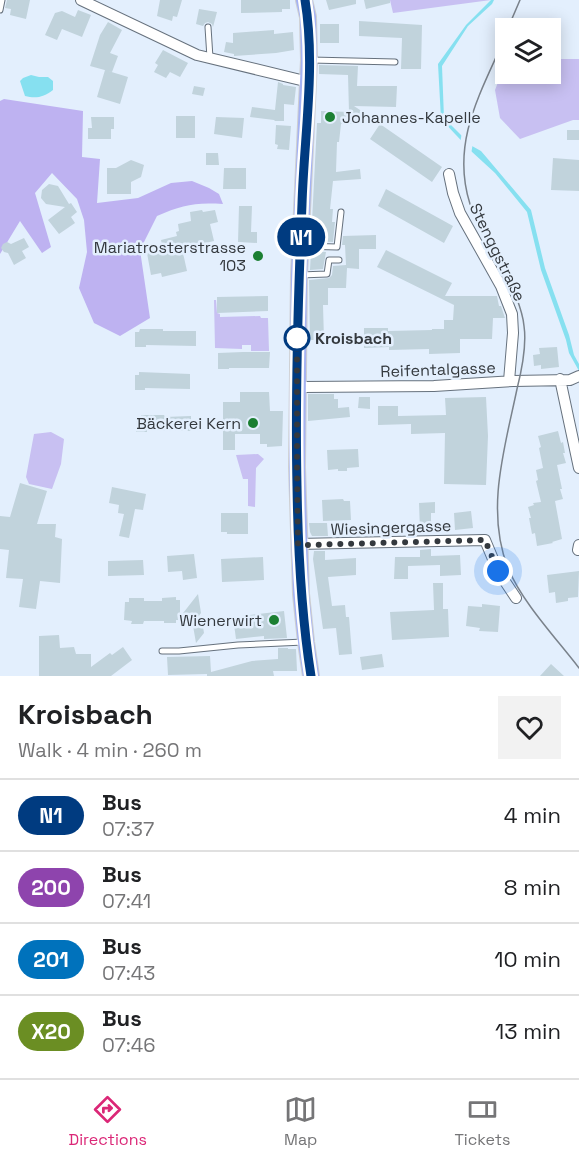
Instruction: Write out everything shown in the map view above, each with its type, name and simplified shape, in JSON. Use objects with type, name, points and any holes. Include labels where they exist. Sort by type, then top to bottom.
[{"type":"main road","points":[[304,0],[308,17],[309,82],[300,246],[297,385],[298,544],[308,676]]},
{"type":"street","points":[[81,0],[103,4],[197,55],[309,82]]},
{"type":"street","name":"Stenggstraße","points":[[449,174],[460,213],[501,286],[512,314],[513,333],[509,381]]},
{"type":"street","points":[[570,378],[579,468]]},
{"type":"street","name":"Reifentalgasse","points":[[297,385],[303,387],[434,386],[570,378]]},
{"type":"street","name":"Wiesingergasse","points":[[298,544],[485,540],[498,571],[516,598]]},
{"type":"lane","points":[[0,10],[2,0]]},
{"type":"lane","points":[[208,27],[210,58]]},
{"type":"lane","points":[[309,60],[395,62]]},
{"type":"lane","points":[[300,246],[337,247],[341,212]]},
{"type":"lane","points":[[299,275],[327,274],[328,260],[339,260]]},
{"type":"lane","points":[[162,651],[306,642]]},
{"type":"shaded area","points":[[390,0],[491,0],[393,13]]},
{"type":"shaded area","points":[[561,59],[579,59],[579,120],[573,120],[520,139],[500,118],[495,90],[497,84],[561,84]]},
{"type":"shaded area","points":[[4,99],[83,111],[82,157],[100,159],[97,203],[138,198],[171,183],[192,181],[219,194],[223,204],[189,205],[157,216],[140,250],[150,318],[120,336],[94,323],[79,288],[87,252],[84,220],[77,199],[52,173],[35,193],[51,247],[42,253],[20,221],[0,254],[0,101]]},
{"type":"shaded area","points":[[214,300],[216,300],[217,313],[220,317],[260,316],[268,318],[269,351],[251,351],[251,345],[242,345],[242,349],[215,348]]},
{"type":"shaded area","points":[[51,432],[64,439],[61,464],[52,489],[29,484],[26,477],[34,434]]},
{"type":"shaded area","points":[[258,454],[264,459],[256,468],[255,507],[248,506],[248,479],[243,479],[236,455]]},
{"type":"water","points":[[491,0],[494,0],[492,4],[468,26],[442,66],[444,118],[472,146],[481,151],[531,210],[545,268],[579,364],[579,371],[569,353],[541,270],[527,212],[495,173],[441,119],[438,64],[466,25]]},
{"type":"water","points":[[31,75],[48,77],[53,81],[53,90],[40,97],[25,96],[20,81]]},
{"type":"pier","points":[[462,132],[473,143],[471,154],[460,144]]},
{"type":"building","points":[[7,0],[30,0],[26,19],[10,15],[11,9],[5,8]]},
{"type":"building","points":[[160,0],[182,0],[177,17],[173,16],[172,21],[157,16]]},
{"type":"building","points":[[241,0],[290,0],[290,9],[282,9],[282,12],[241,13]]},
{"type":"building","points":[[326,0],[356,0],[356,4],[329,10]]},
{"type":"building","points":[[364,0],[390,0],[390,3],[366,9]]},
{"type":"building","points":[[199,9],[217,12],[213,27],[208,22],[203,26],[196,24]]},
{"type":"building","points":[[78,10],[91,15],[82,37],[62,29],[57,40],[45,35],[55,13],[62,11],[75,17]]},
{"type":"building","points":[[359,21],[422,25],[421,69],[401,69],[402,38],[359,36]]},
{"type":"building","points":[[108,22],[122,30],[110,53],[118,56],[112,72],[90,66],[100,35]]},
{"type":"building","points":[[320,24],[339,24],[339,43],[320,43]]},
{"type":"building","points":[[274,30],[274,34],[293,32],[294,50],[234,56],[234,54],[224,52],[226,42],[233,43],[233,33]]},
{"type":"building","points":[[163,50],[188,63],[180,77],[170,72],[166,78],[154,72],[158,65],[155,63]]},
{"type":"building","points":[[319,65],[358,66],[357,86],[397,86],[396,107],[354,106],[363,112],[363,124],[341,124],[339,142],[337,142],[336,172],[360,169],[361,179],[333,181],[330,209],[333,209],[332,222],[335,222],[333,242],[311,241],[317,123],[321,123],[321,111],[349,112],[348,75],[319,74]]},
{"type":"building","points":[[105,70],[128,77],[120,104],[97,97]]},
{"type":"building","points":[[278,82],[296,87],[294,105],[284,104],[284,121],[250,117],[252,107],[275,110]]},
{"type":"building","points":[[194,86],[205,88],[203,96],[192,94]]},
{"type":"building","points":[[176,116],[195,116],[195,138],[176,138]]},
{"type":"building","points":[[91,117],[114,117],[111,139],[88,139],[88,128],[92,128]]},
{"type":"building","points":[[216,117],[244,118],[242,138],[214,134]]},
{"type":"building","points":[[380,124],[442,167],[432,182],[370,139]]},
{"type":"building","points":[[276,125],[291,126],[289,150],[277,149]]},
{"type":"building","points":[[567,130],[579,130],[579,140],[567,140]]},
{"type":"building","points":[[206,153],[218,153],[219,165],[206,165]]},
{"type":"building","points":[[553,158],[579,160],[579,191],[551,190]]},
{"type":"building","points":[[131,160],[144,165],[141,177],[131,182],[131,194],[107,194],[107,168],[116,168]]},
{"type":"building","points":[[224,168],[246,168],[246,189],[223,189]]},
{"type":"building","points":[[49,184],[58,186],[77,212],[71,217],[75,223],[59,234],[48,220],[65,207],[46,204],[41,198],[42,190]]},
{"type":"building","points":[[386,189],[453,226],[444,243],[378,206]]},
{"type":"building","points":[[239,206],[252,206],[251,232],[257,232],[257,243],[238,242]]},
{"type":"building","points":[[202,210],[203,212],[215,210],[218,222],[210,224],[214,241],[189,247],[189,251],[183,253],[187,271],[162,277],[161,273],[151,275],[147,253],[163,249],[161,240],[177,236],[178,224],[191,221],[190,212]]},
{"type":"building","points":[[376,235],[376,249],[359,249],[359,269],[347,268],[346,288],[328,288],[328,305],[323,305],[324,340],[310,340],[309,280],[329,278],[332,275],[333,266],[346,265],[345,245],[342,245],[343,236]]},
{"type":"building","points":[[24,238],[29,247],[22,251],[26,258],[14,265],[8,253],[1,248],[7,242],[11,244]]},
{"type":"building","points":[[386,250],[452,283],[445,296],[497,296],[505,318],[493,318],[492,339],[460,339],[460,353],[429,354],[429,349],[364,348],[364,328],[388,328],[388,331],[444,329],[444,320],[453,320],[454,305],[377,267]]},
{"type":"building","points":[[311,251],[326,252],[323,269],[310,270]]},
{"type":"building","points":[[268,296],[268,311],[217,313],[217,297]]},
{"type":"building","points":[[140,329],[196,331],[196,346],[146,345],[146,347],[135,347],[135,332],[139,332]]},
{"type":"building","points":[[557,347],[559,367],[541,369],[541,365],[534,366],[533,355],[540,354],[539,348]]},
{"type":"building","points":[[270,352],[269,368],[218,369],[218,353]]},
{"type":"building","points":[[139,372],[190,374],[190,389],[145,388],[145,390],[135,390],[135,375],[139,375]]},
{"type":"building","name":"Bäckerei Kern","points":[[240,392],[269,392],[270,411],[283,411],[282,446],[267,447],[267,444],[260,444],[260,434],[235,434],[235,450],[223,450],[223,402],[240,402]]},
{"type":"building","points":[[308,394],[334,394],[334,399],[338,399],[338,408],[349,407],[350,417],[308,421]]},
{"type":"building","points":[[359,397],[370,397],[370,409],[358,408]]},
{"type":"building","points":[[486,397],[488,436],[486,485],[444,484],[445,433],[411,434],[411,424],[378,425],[378,406],[398,406],[398,416],[446,415],[445,398]]},
{"type":"building","points":[[141,415],[191,416],[191,431],[136,432],[136,418],[141,418]]},
{"type":"building","points":[[558,431],[561,443],[563,442],[566,463],[557,465],[563,499],[555,501],[562,539],[537,546],[535,533],[532,534],[528,507],[534,505],[533,503],[541,502],[536,481],[538,480],[536,470],[543,468],[538,436]]},
{"type":"building","points":[[358,449],[359,467],[347,468],[347,471],[328,470],[327,450]]},
{"type":"building","points":[[20,483],[47,491],[37,524],[56,524],[55,537],[62,539],[60,583],[40,581],[36,609],[19,607],[23,579],[6,578],[9,550],[0,549],[0,516],[10,517]]},
{"type":"building","points":[[112,487],[146,494],[143,510],[135,509],[129,538],[119,536],[124,514],[118,513],[119,505],[109,503]]},
{"type":"building","points":[[322,500],[350,501],[351,520],[323,521]]},
{"type":"building","points":[[435,502],[435,513],[431,513],[431,530],[420,530],[419,503]]},
{"type":"building","points":[[471,511],[473,528],[455,530],[454,513]]},
{"type":"building","points":[[221,513],[248,513],[248,534],[221,532]]},
{"type":"building","points":[[309,523],[327,523],[328,536],[312,536]]},
{"type":"building","points":[[431,549],[431,556],[460,555],[461,575],[440,576],[440,565],[408,566],[408,579],[394,579],[395,557],[420,557],[420,550]]},
{"type":"building","points":[[314,551],[325,551],[325,560],[356,558],[356,575],[328,577],[332,606],[345,605],[346,617],[349,617],[352,654],[339,655],[336,628],[323,629],[313,559]]},
{"type":"building","points":[[194,554],[197,578],[183,580],[182,571],[168,572],[167,556]]},
{"type":"building","points":[[263,557],[264,580],[222,582],[221,559]]},
{"type":"building","points":[[143,560],[144,575],[108,576],[108,561]]},
{"type":"building","points":[[579,571],[578,597],[556,603],[555,592],[549,593],[547,575]]},
{"type":"building","points":[[433,583],[443,583],[443,609],[448,609],[449,637],[392,640],[390,612],[434,610]]},
{"type":"building","points":[[198,594],[201,613],[198,617],[202,621],[204,633],[196,643],[192,620],[176,620],[176,623],[144,621],[143,624],[131,624],[132,621],[124,620],[125,602],[129,602],[129,598],[162,601],[162,598],[176,597],[176,600],[180,600],[180,617]]},
{"type":"building","points":[[482,604],[500,606],[498,632],[479,631],[480,628],[466,626],[468,606],[482,607]]},
{"type":"building","points":[[284,611],[287,638],[264,639],[264,636],[236,639],[233,617]]},
{"type":"building","points":[[59,635],[60,648],[74,647],[76,654],[91,654],[91,667],[110,653],[112,655],[123,647],[132,660],[111,676],[39,676],[39,636]]},
{"type":"building","points":[[278,648],[296,649],[297,671],[273,671],[274,676],[168,675],[167,657],[210,656],[211,672],[252,661],[278,659]]},
{"type":"building","points":[[382,654],[384,667],[362,670],[360,657]]},
{"type":"building","points":[[551,664],[564,676],[540,676]]},
{"type":"tram line","points":[[512,18],[520,0]]},
{"type":"tram line","points":[[495,60],[472,117],[466,138],[464,159],[465,181],[470,204],[514,291],[525,334],[522,366],[499,478],[498,524],[501,546],[508,568],[522,594],[579,668]]},
{"type":"bus line","name":"N1","points":[[305,0],[308,17],[309,82],[298,293],[297,467],[301,594],[311,676]]},
{"type":"place","name":"Johannes-Kapelle","points":[[330,117]]},
{"type":"place","name":"Mariatrosterstrasse 103","points":[[258,256]]},
{"type":"place","name":"Kroisbach","points":[[297,338]]},
{"type":"place","name":"Bäckerei Kern","points":[[253,423]]},
{"type":"place","name":"Wienerwirt","points":[[274,620]]},
{"type":"route","points":[[297,338],[298,544],[485,540],[498,571]]}]
